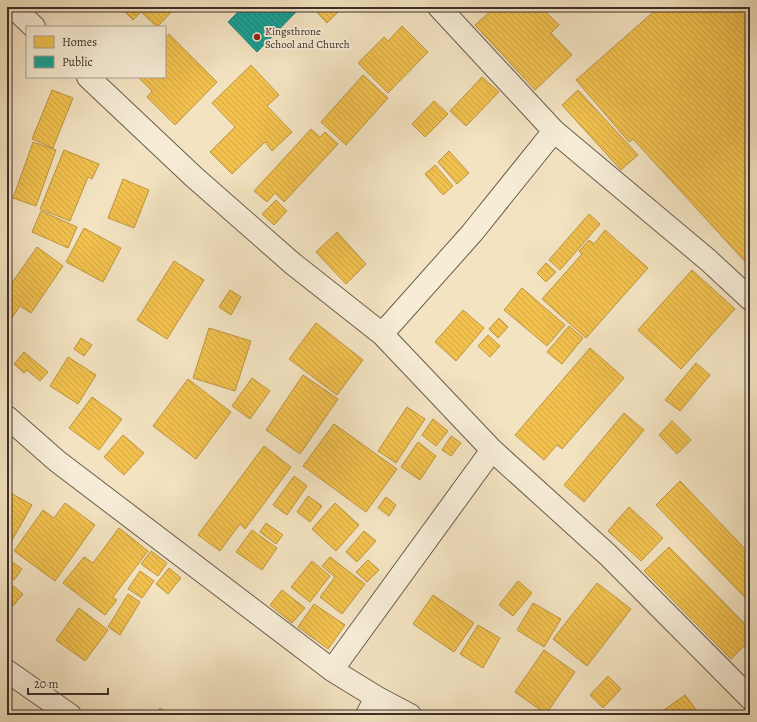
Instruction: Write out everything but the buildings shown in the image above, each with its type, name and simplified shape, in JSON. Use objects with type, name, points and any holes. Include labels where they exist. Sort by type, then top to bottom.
[{"type":"street","points":[[13,7],[33,26]]},
{"type":"street","points":[[439,7],[554,131],[708,260],[750,299]]},
{"type":"street","points":[[89,78],[194,177],[292,263],[382,334],[492,450],[608,555],[750,698]]},
{"type":"street","points":[[382,334],[472,233],[554,131]]},
{"type":"street","points":[[7,418],[57,461],[332,670],[372,706],[410,715]]},
{"type":"street","points":[[332,670],[492,450]]},
{"type":"street","points":[[7,671],[70,715]]},
{"type":"place","name":"Kingsthrone School and Church","points":[[257,37]]}]
